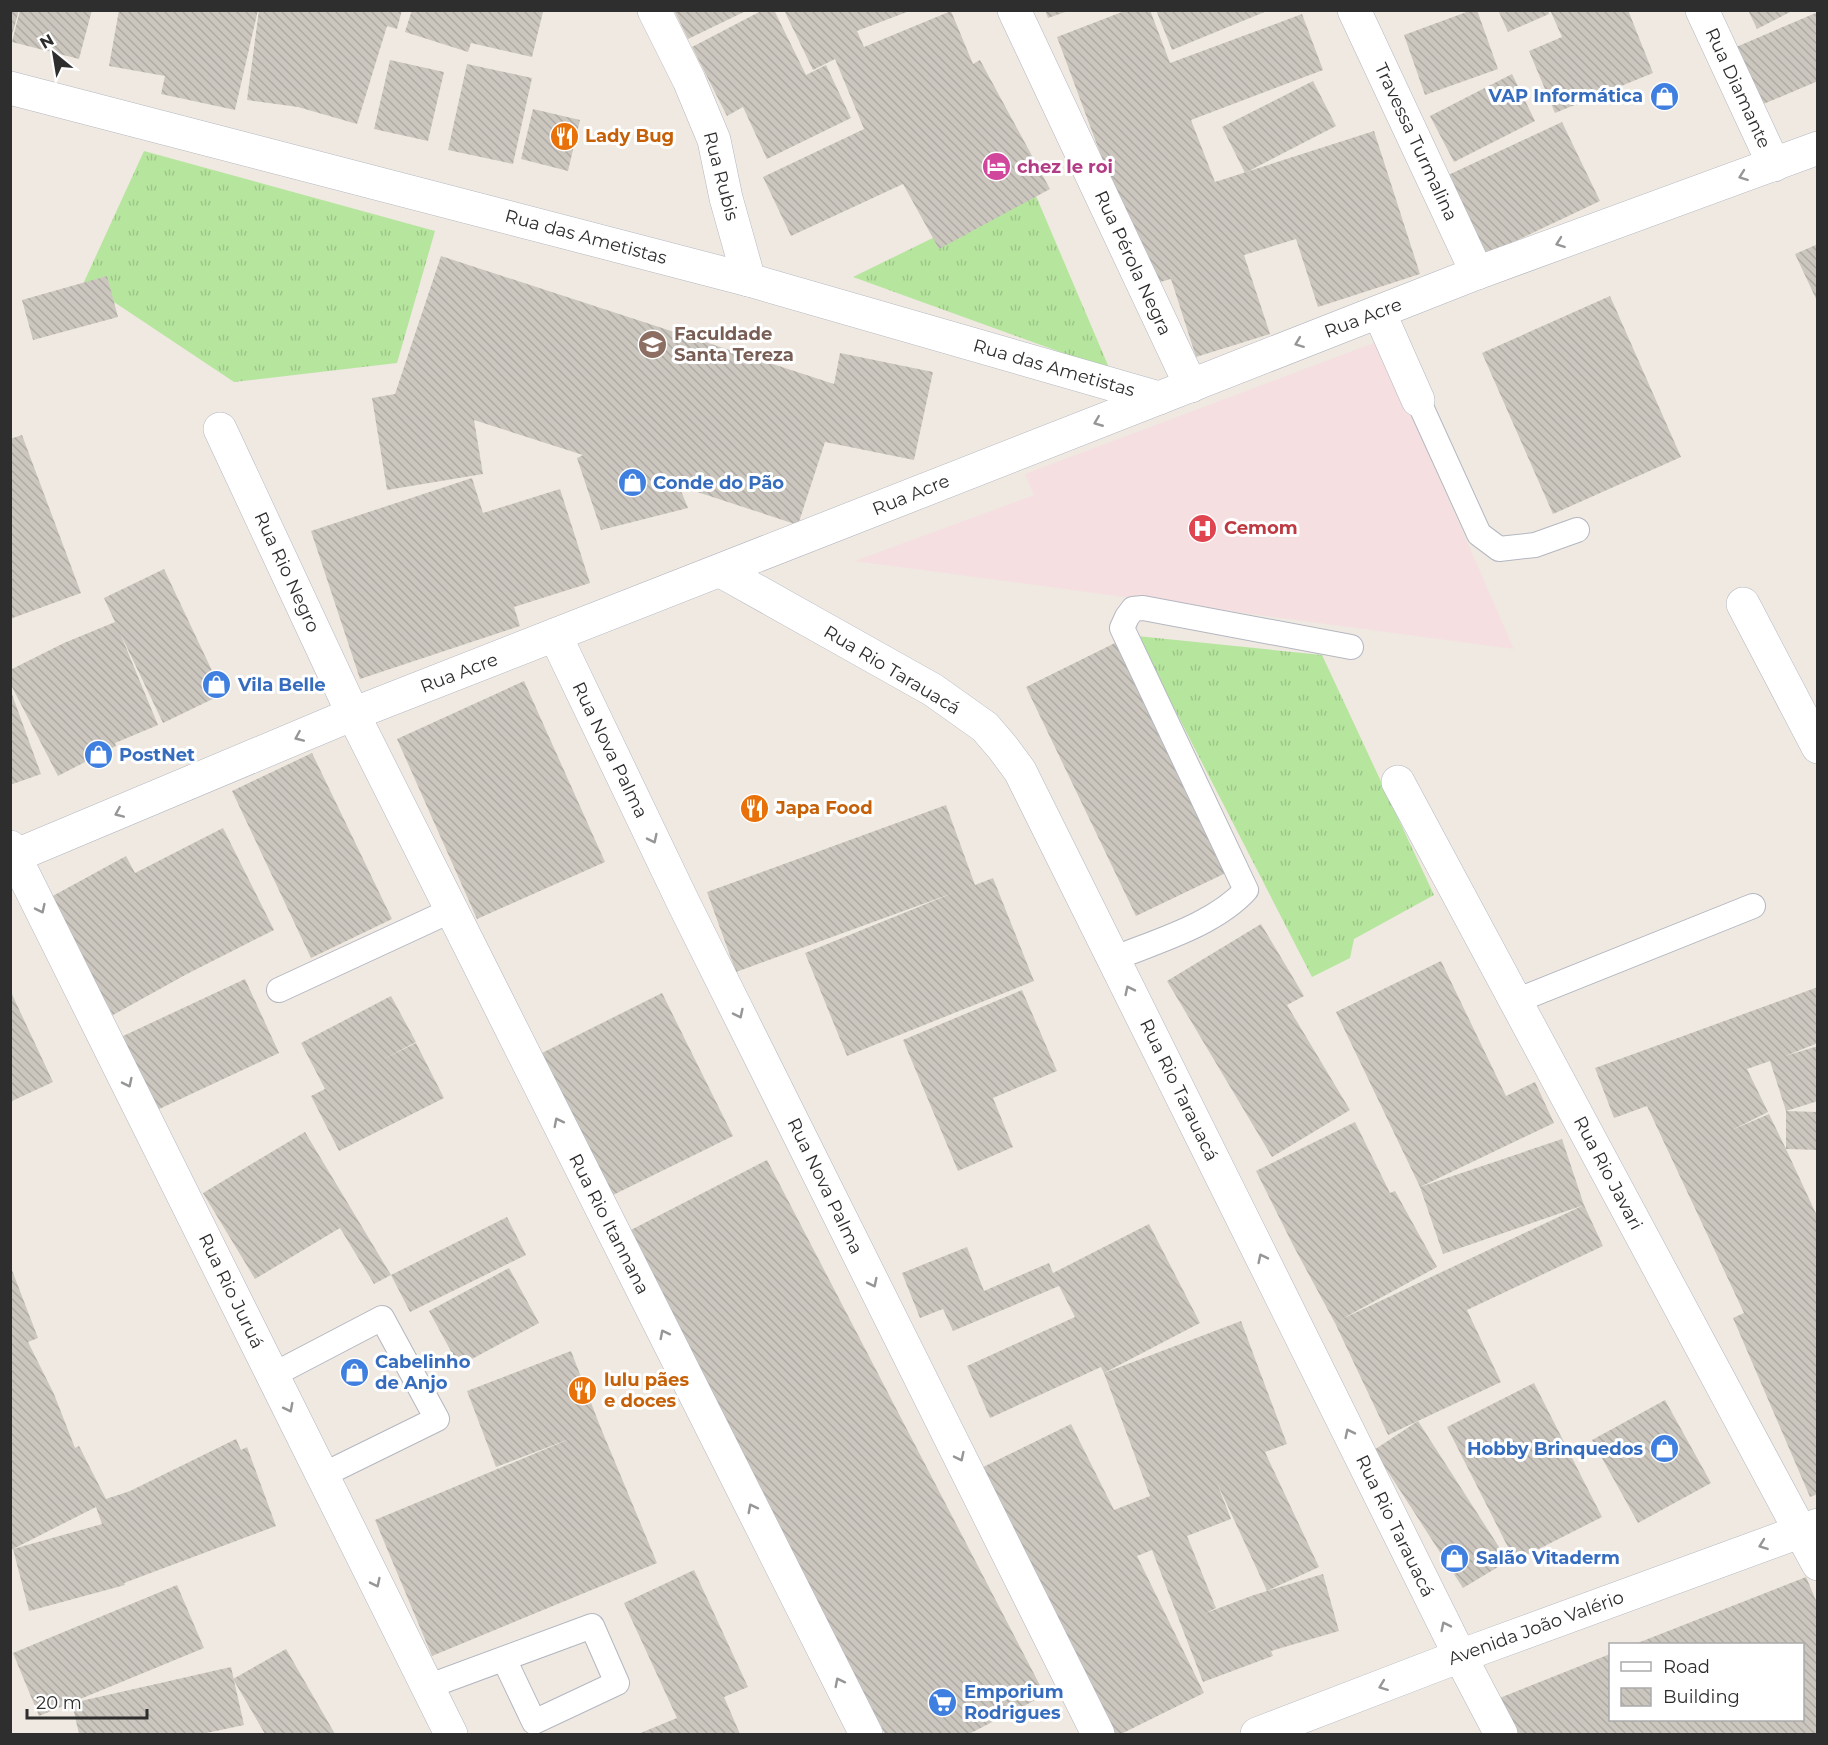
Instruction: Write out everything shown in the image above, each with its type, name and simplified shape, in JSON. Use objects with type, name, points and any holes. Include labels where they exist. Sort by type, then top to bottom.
[{"type":"street","name":"Rua Rubis","points":[[654,10],[689,80],[714,140],[726,198],[749,280]]},
{"type":"street","name":"Rua Pérola Negra","points":[[1014,10],[1191,386]]},
{"type":"street","name":"Travessa Turmalina","points":[[1354,10],[1477,273]]},
{"type":"street","name":"Rua Diamante","points":[[1702,10],[1774,165]]},
{"type":"street","name":"Rua das Ametistas","points":[[10,88],[749,280],[1159,398]]},
{"type":"street","name":"Rua Acre","points":[[12,854],[353,714],[1477,273],[1818,148]]},
{"type":"street","points":[[1379,312],[1418,400]]},
{"type":"street","name":"Rua Rio Negro","points":[[220,429],[353,714]]},
{"type":"street","name":"Rua Rio Tarauacá","points":[[721,571],[933,690],[985,727],[1020,771],[1460,1656],[1501,1734]]},
{"type":"street","points":[[1743,604],[1818,747]]},
{"type":"street","name":"Rua Nova Palma","points":[[555,635],[683,902],[1098,1734]]},
{"type":"street","name":"Rua Rio Itannana","points":[[353,714],[866,1734]]},
{"type":"street","name":"Rua Rio Javari","points":[[1398,782],[1516,1001],[1809,1528],[1818,1564]]},
{"type":"street","name":"Rua Rio Juruá","points":[[12,854],[451,1734]]},
{"type":"street","name":"Avenida João Valério","points":[[1257,1734],[1460,1656],[1809,1528]]},
{"type":"lane","points":[[1418,400],[1479,534],[1500,549],[1534,545],[1577,531]]},
{"type":"lane","points":[[1113,959],[1198,924],[1234,904],[1246,890],[1122,628],[1126,617],[1133,609],[1143,608],[1352,647]]},
{"type":"lane","points":[[1516,1001],[1753,906]]},
{"type":"lane","points":[[279,990],[452,910]]},
{"type":"lane","points":[[273,1375],[382,1318],[437,1419],[323,1475]]},
{"type":"lane","points":[[428,1687],[592,1626],[617,1683],[534,1722],[504,1659]]},
{"type":"shaded area","name":"Cemom","points":[[1379,341],[1514,649],[855,561],[1034,495],[1025,474]]},
{"type":"green space","points":[[144,151],[435,231],[397,363],[234,382],[84,282]]},
{"type":"green space","points":[[1033,189],[1110,370],[853,277]]},
{"type":"green space","points":[[1137,636],[1322,655],[1434,895],[1354,939],[1350,958],[1312,977]]},
{"type":"building","points":[[10,10],[19,10],[11,39],[10,38]]},
{"type":"building","points":[[20,10],[92,10],[79,59],[12,42]]},
{"type":"building","points":[[119,10],[258,10],[235,110],[161,94],[165,76],[109,66]]},
{"type":"building","points":[[259,10],[402,10],[397,29],[387,26],[357,124],[298,107],[247,100]]},
{"type":"building","points":[[412,10],[536,10],[543,12],[532,57],[471,43],[468,52],[405,32]]},
{"type":"building","points":[[674,10],[748,10],[688,39]]},
{"type":"building","points":[[763,10],[774,10],[806,75],[826,65],[851,118],[767,159],[743,107],[727,116],[692,47]]},
{"type":"building","points":[[784,10],[912,10],[857,31],[864,47],[951,11],[973,64],[980,60],[1050,189],[939,249],[903,184],[791,236],[763,177],[864,129],[835,59],[813,70]]},
{"type":"building","points":[[1045,10],[1068,10],[1068,11],[1048,18]]},
{"type":"building","points":[[1127,10],[1150,10],[1170,63],[1302,14],[1323,70],[1191,120],[1215,182],[1374,131],[1420,274],[1318,307],[1296,239],[1244,255],[1270,334],[1196,357],[1171,279],[1149,285],[1057,37]]},
{"type":"building","points":[[1156,10],[1267,10],[1267,11],[1172,50]]},
{"type":"building","points":[[1477,10],[1498,69],[1425,95],[1404,35]]},
{"type":"building","points":[[1498,10],[1548,10],[1549,14],[1508,32]]},
{"type":"building","points":[[1550,10],[1628,10],[1653,73],[1555,113],[1529,51],[1562,37]]},
{"type":"building","points":[[1748,10],[1794,10],[1757,29]]},
{"type":"building","points":[[1818,12],[1818,81],[1754,108],[1729,50]]},
{"type":"building","points":[[390,60],[444,72],[428,141],[374,129]]},
{"type":"building","points":[[467,64],[532,78],[513,164],[448,150]]},
{"type":"building","points":[[1512,74],[1535,121],[1454,162],[1430,116]]},
{"type":"building","points":[[1313,81],[1336,126],[1245,173],[1222,127]]},
{"type":"building","points":[[533,109],[580,120],[568,171],[521,159]]},
{"type":"building","points":[[1562,122],[1600,201],[1484,256],[1446,176]]},
{"type":"building","points":[[1818,244],[1818,303],[1795,254]]},
{"type":"building","points":[[441,256],[834,384],[840,353],[933,372],[914,460],[825,442],[798,525],[679,486],[688,508],[601,530],[577,458],[583,455],[474,420],[483,474],[387,490],[372,398],[395,394]]},
{"type":"building","points":[[107,276],[118,317],[33,340],[22,300]]},
{"type":"building","points":[[1610,296],[1681,457],[1553,514],[1482,353]]},
{"type":"building","points":[[22,435],[81,593],[10,619],[10,439]]},
{"type":"building","points":[[472,478],[483,513],[560,489],[590,583],[514,607],[520,626],[360,679],[311,531]]},
{"type":"building","points":[[164,569],[223,694],[163,723],[120,633],[158,725],[115,743],[116,746],[58,776],[10,683],[10,670],[64,643],[115,622],[104,598]]},
{"type":"building","points":[[1119,641],[1230,871],[1136,916],[1026,687]]},
{"type":"building","points":[[524,681],[605,862],[477,919],[397,739]]},
{"type":"building","points":[[10,689],[41,774],[10,785]]},
{"type":"building","points":[[312,753],[392,919],[311,958],[232,791]]},
{"type":"building","points":[[946,805],[975,885],[993,878],[1034,981],[847,1056],[805,953],[953,893],[736,972],[707,892]]},
{"type":"building","points":[[223,828],[274,930],[113,1015],[49,898],[126,856],[135,873]]},
{"type":"building","points":[[1261,924],[1304,996],[1287,1005],[1350,1110],[1272,1157],[1167,981]]},
{"type":"building","points":[[1441,961],[1506,1096],[1535,1082],[1554,1123],[1420,1187],[1336,1012]]},
{"type":"building","points":[[245,979],[279,1053],[155,1111],[121,1037]]},
{"type":"building","points":[[1818,987],[1818,1043],[1785,1056],[1818,1046],[1818,1101],[1786,1111],[1770,1061],[1747,1069],[1768,1112],[1732,1130],[1769,1114],[1818,1218],[1818,1494],[1810,1497],[1733,1318],[1744,1313],[1647,1106],[1614,1118],[1595,1068]]},
{"type":"building","points":[[10,990],[53,1082],[10,1102]]},
{"type":"building","points":[[1022,990],[1057,1071],[993,1098],[1013,1147],[958,1171],[903,1040]]},
{"type":"building","points":[[662,993],[733,1136],[607,1198],[536,1056]]},
{"type":"building","points":[[391,996],[416,1042],[382,1060],[416,1043],[444,1098],[339,1151],[311,1096],[325,1089],[301,1043]]},
{"type":"building","points":[[1786,1111],[1818,1112],[1818,1150],[1786,1149]]},
{"type":"building","points":[[1355,1122],[1390,1193],[1395,1191],[1437,1267],[1342,1319],[1584,1205],[1603,1246],[1467,1310],[1501,1382],[1388,1435],[1335,1323],[1256,1171]]},
{"type":"building","points":[[305,1132],[391,1275],[374,1284],[340,1228],[255,1279],[203,1193]]},
{"type":"building","points":[[1562,1139],[1584,1205],[1443,1254],[1420,1187]]},
{"type":"building","points":[[767,1160],[1045,1695],[969,1734],[885,1734],[625,1233]]},
{"type":"building","points":[[507,1217],[526,1255],[410,1312],[391,1275]]},
{"type":"building","points":[[1149,1224],[1200,1323],[1104,1373],[1101,1367],[990,1418],[967,1366],[1075,1317],[1059,1286],[953,1331],[943,1309],[920,1318],[902,1273],[967,1247],[984,1291],[1049,1263],[1053,1273]]},
{"type":"building","points":[[10,1265],[38,1338],[28,1342],[54,1394],[75,1448],[79,1446],[106,1499],[130,1491],[236,1439],[241,1450],[247,1447],[276,1526],[124,1583],[125,1585],[29,1611],[13,1549],[10,1550]],"holes":[[[96,1507],[102,1524],[13,1549]]]},
{"type":"building","points":[[509,1268],[539,1323],[459,1366],[429,1311]]},
{"type":"building","points":[[1241,1321],[1287,1444],[1265,1452],[1319,1567],[1267,1591],[1323,1574],[1339,1631],[1271,1651],[1273,1656],[1203,1682],[1152,1550],[1137,1556],[1204,1693],[1121,1734],[1105,1734],[975,1471],[1071,1424],[1114,1510],[1150,1496],[1104,1373]],"holes":[[[1217,1483],[1267,1591],[1206,1613],[1216,1608],[1187,1536],[1231,1519]]]},
{"type":"building","points":[[571,1351],[657,1563],[432,1656],[375,1520],[572,1438],[496,1467],[467,1391]]},
{"type":"building","points":[[1534,1383],[1602,1517],[1515,1561],[1447,1427]]},
{"type":"building","points":[[1665,1400],[1711,1483],[1638,1523],[1592,1440]]},
{"type":"building","points":[[1418,1421],[1508,1561],[1463,1588],[1374,1450]]},
{"type":"building","points":[[694,1570],[748,1687],[724,1697],[740,1734],[638,1734],[677,1718],[624,1603]]},
{"type":"building","points":[[1806,1577],[1818,1605],[1818,1734],[1502,1734],[1482,1705],[1609,1654],[1609,1721],[1804,1721],[1804,1643],[1638,1643]]},
{"type":"building","points":[[177,1585],[204,1648],[39,1716],[13,1653]]},
{"type":"building","points":[[286,1649],[335,1734],[265,1734],[233,1679]]},
{"type":"building","points":[[231,1667],[244,1725],[202,1734],[79,1734],[72,1703]]},
{"type":"place","name":"VAP Informática","points":[[1664,96]]},
{"type":"place","name":"Lady Bug","points":[[564,136]]},
{"type":"place","name":"chez le roi","points":[[996,167]]},
{"type":"place","name":"Faculdade Santa Tereza","points":[[653,344]]},
{"type":"place","name":"Conde do Pão","points":[[632,483]]},
{"type":"place","name":"Cemom","points":[[1203,528]]},
{"type":"place","name":"Vila Belle","points":[[217,685]]},
{"type":"place","name":"PostNet","points":[[98,755]]},
{"type":"place","name":"Japa Food","points":[[755,808]]},
{"type":"place","name":"Cabelinho de Anjo","points":[[354,1372]]},
{"type":"place","name":"lulu pães e doces","points":[[583,1390]]},
{"type":"place","name":"Hobby Brinquedos","points":[[1664,1449]]},
{"type":"place","name":"Salão Vitaderm","points":[[1455,1558]]},
{"type":"place","name":"Emporium Rodrigues","points":[[943,1702]]}]
